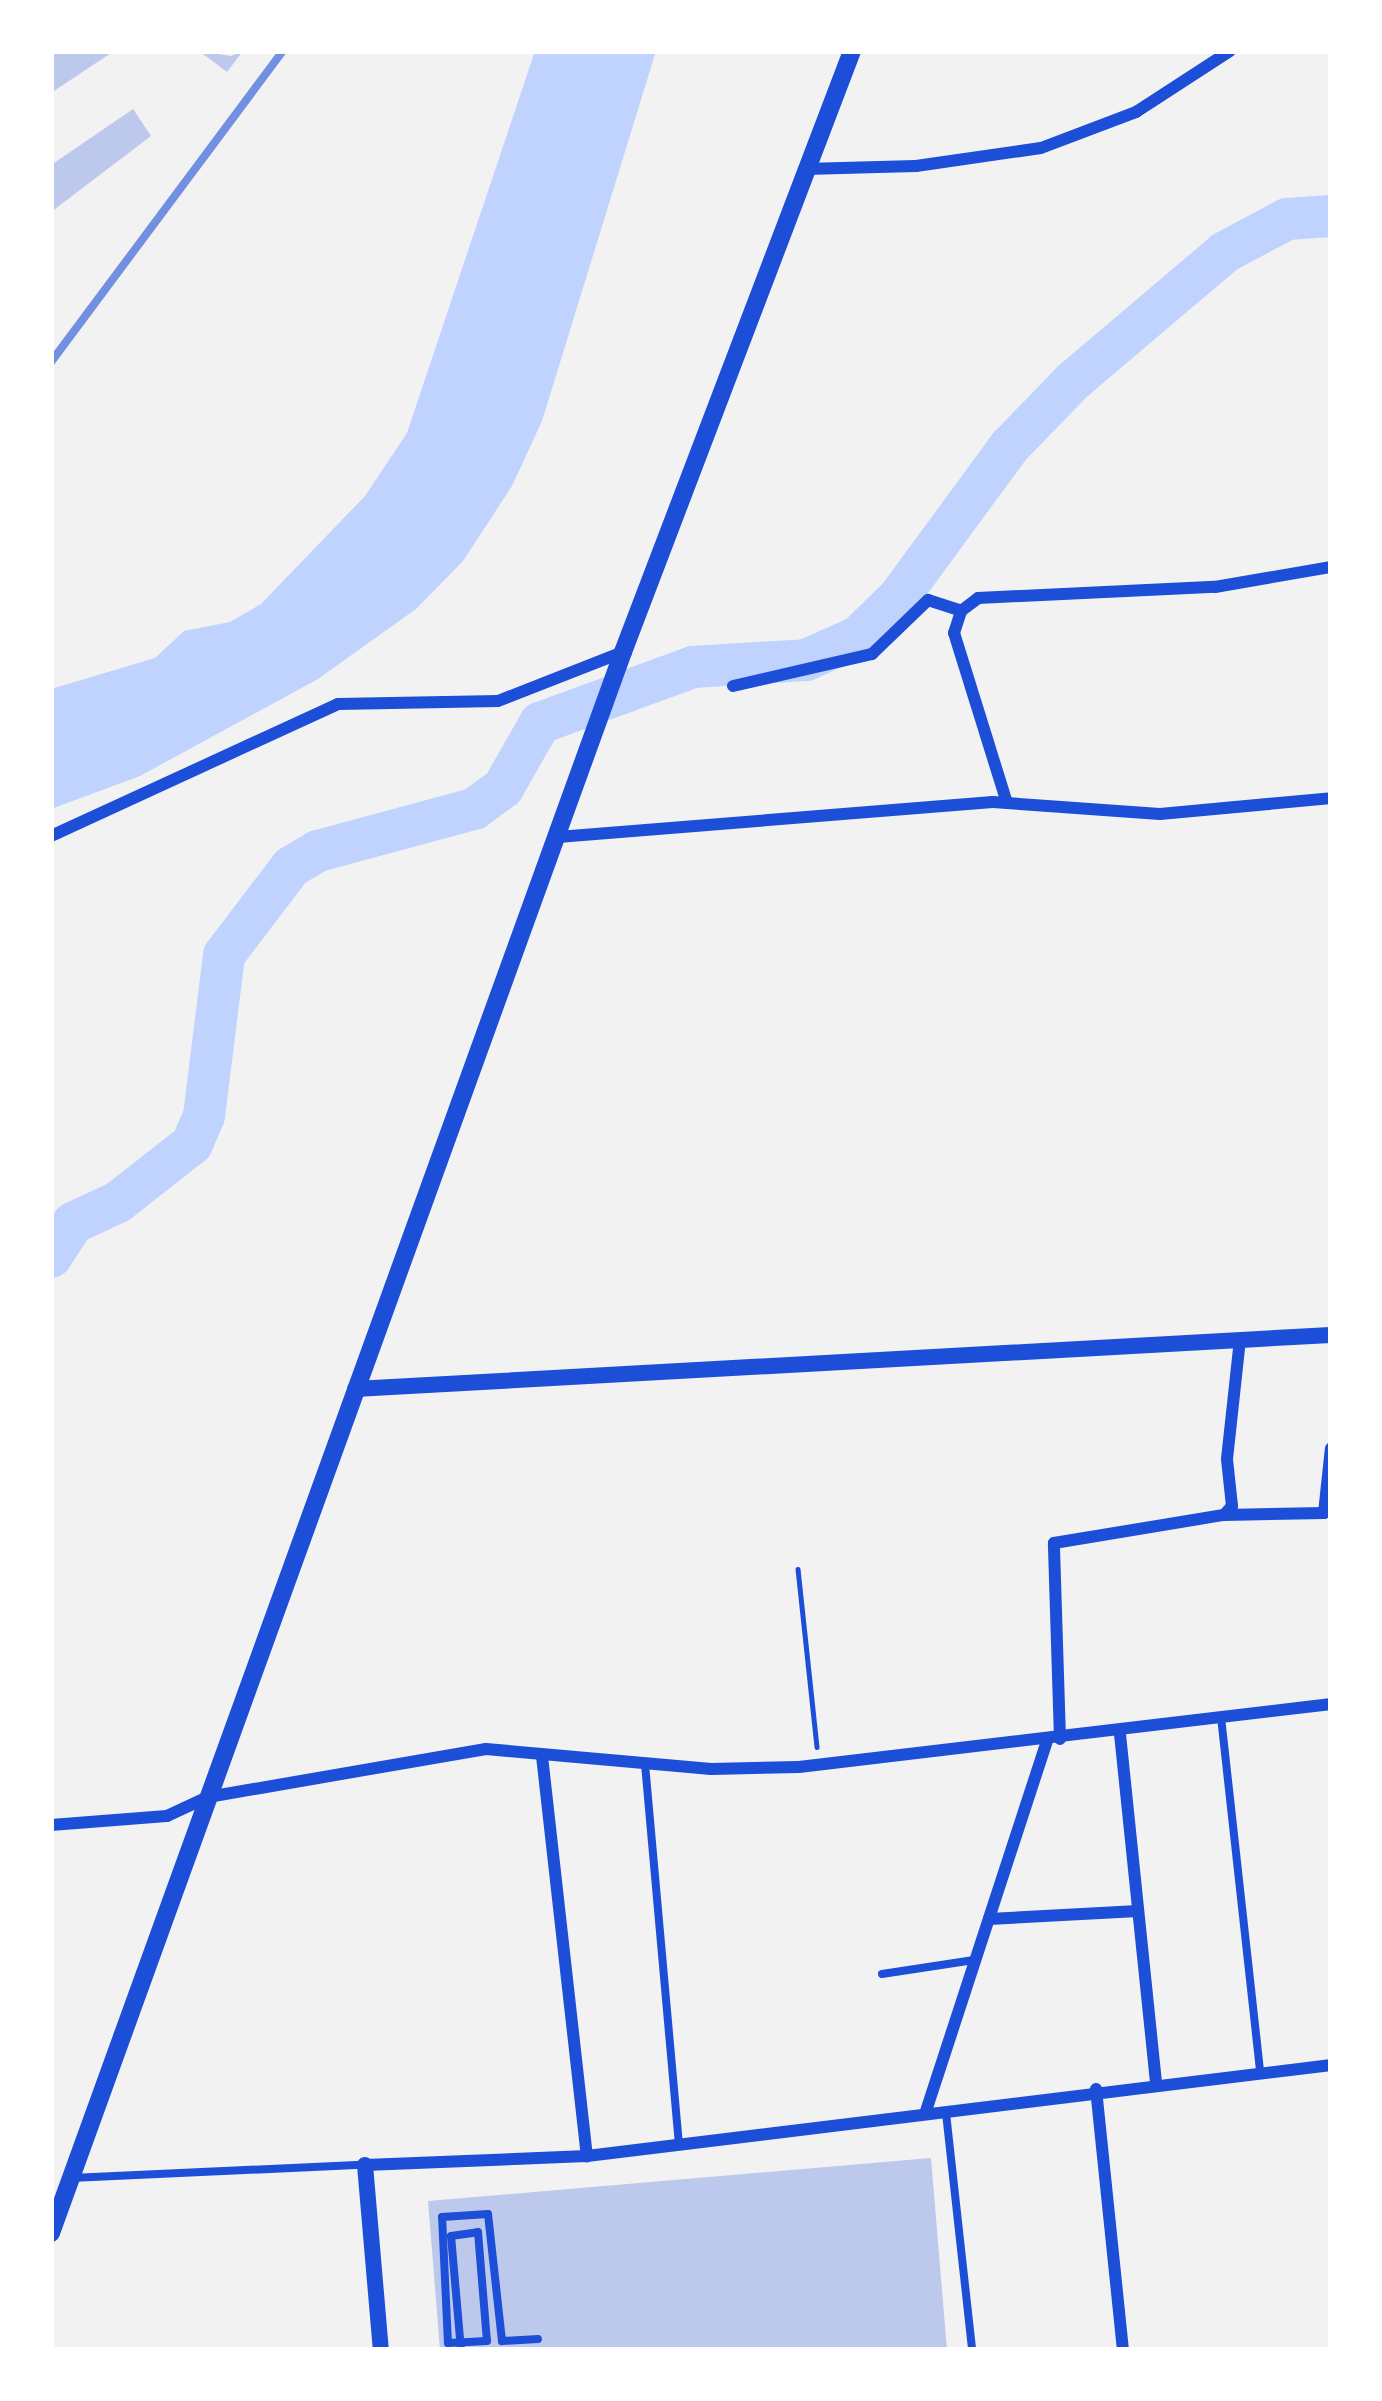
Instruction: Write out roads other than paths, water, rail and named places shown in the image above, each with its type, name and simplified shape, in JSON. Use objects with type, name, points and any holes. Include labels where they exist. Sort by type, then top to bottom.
[{"type":"main road","points":[[51,2233],[595,743],[623,652],[852,51]]},
{"type":"street","points":[[805,169],[916,166],[1041,148],[1136,112],[1231,51]]},
{"type":"street","points":[[1006,802],[953,633],[961,611],[978,598],[1215,586],[1331,567]]},
{"type":"street","points":[[733,686],[872,654],[928,600],[961,611]]},
{"type":"street","points":[[51,836],[338,704],[498,701],[623,652]]},
{"type":"street","points":[[558,837],[1006,802],[1160,814],[1331,798]]},
{"type":"street","points":[[356,1389],[1331,1335]]},
{"type":"street","points":[[1224,1515],[1232,1506],[1227,1459],[1240,1340]]},
{"type":"street","points":[[926,2110],[1053,1740],[1054,1543],[1224,1515],[1324,1514],[1331,1448]]},
{"type":"street","points":[[51,1826],[167,1816],[208,1797],[486,1749],[711,1769],[818,1765],[1120,1734],[1331,1704]]},
{"type":"street","points":[[1120,1734],[1156,2085]]},
{"type":"street","points":[[542,1756],[586,2156]]},
{"type":"street","points":[[989,1919],[1138,1911]]},
{"type":"street","points":[[381,2350],[365,2165],[586,2156],[1096,2089],[1331,2065]]},
{"type":"street","points":[[1096,2089],[1123,2350]]},
{"type":"lane","points":[[1221,1717],[1260,2073]]},
{"type":"lane","points":[[645,1762],[679,2145]]},
{"type":"lane","points":[[882,1974],[975,1960]]},
{"type":"lane","points":[[945,2108],[972,2350]]},
{"type":"lane","points":[[70,2178],[365,2165]]},
{"type":"lane","points":[[461,2350],[452,2236],[478,2232],[487,2341],[448,2343],[442,2217],[488,2213],[502,2341],[538,2339]]},
{"type":"water","points":[[535,51],[656,51],[542,421],[512,486],[463,561],[416,609],[318,679],[140,776],[51,809],[51,689],[155,658],[184,631],[230,622],[261,604],[365,496],[407,433]]},
{"type":"waterway","points":[[51,1257],[73,1223],[118,1202],[192,1144],[204,1116],[224,955],[291,867],[318,851],[474,809],[503,788],[540,723],[693,667],[806,660],[858,637],[899,597],[1010,446],[1073,381],[1225,252],[1287,219],[1331,216]]},
{"type":"railway","points":[[51,362],[283,51]]}]
